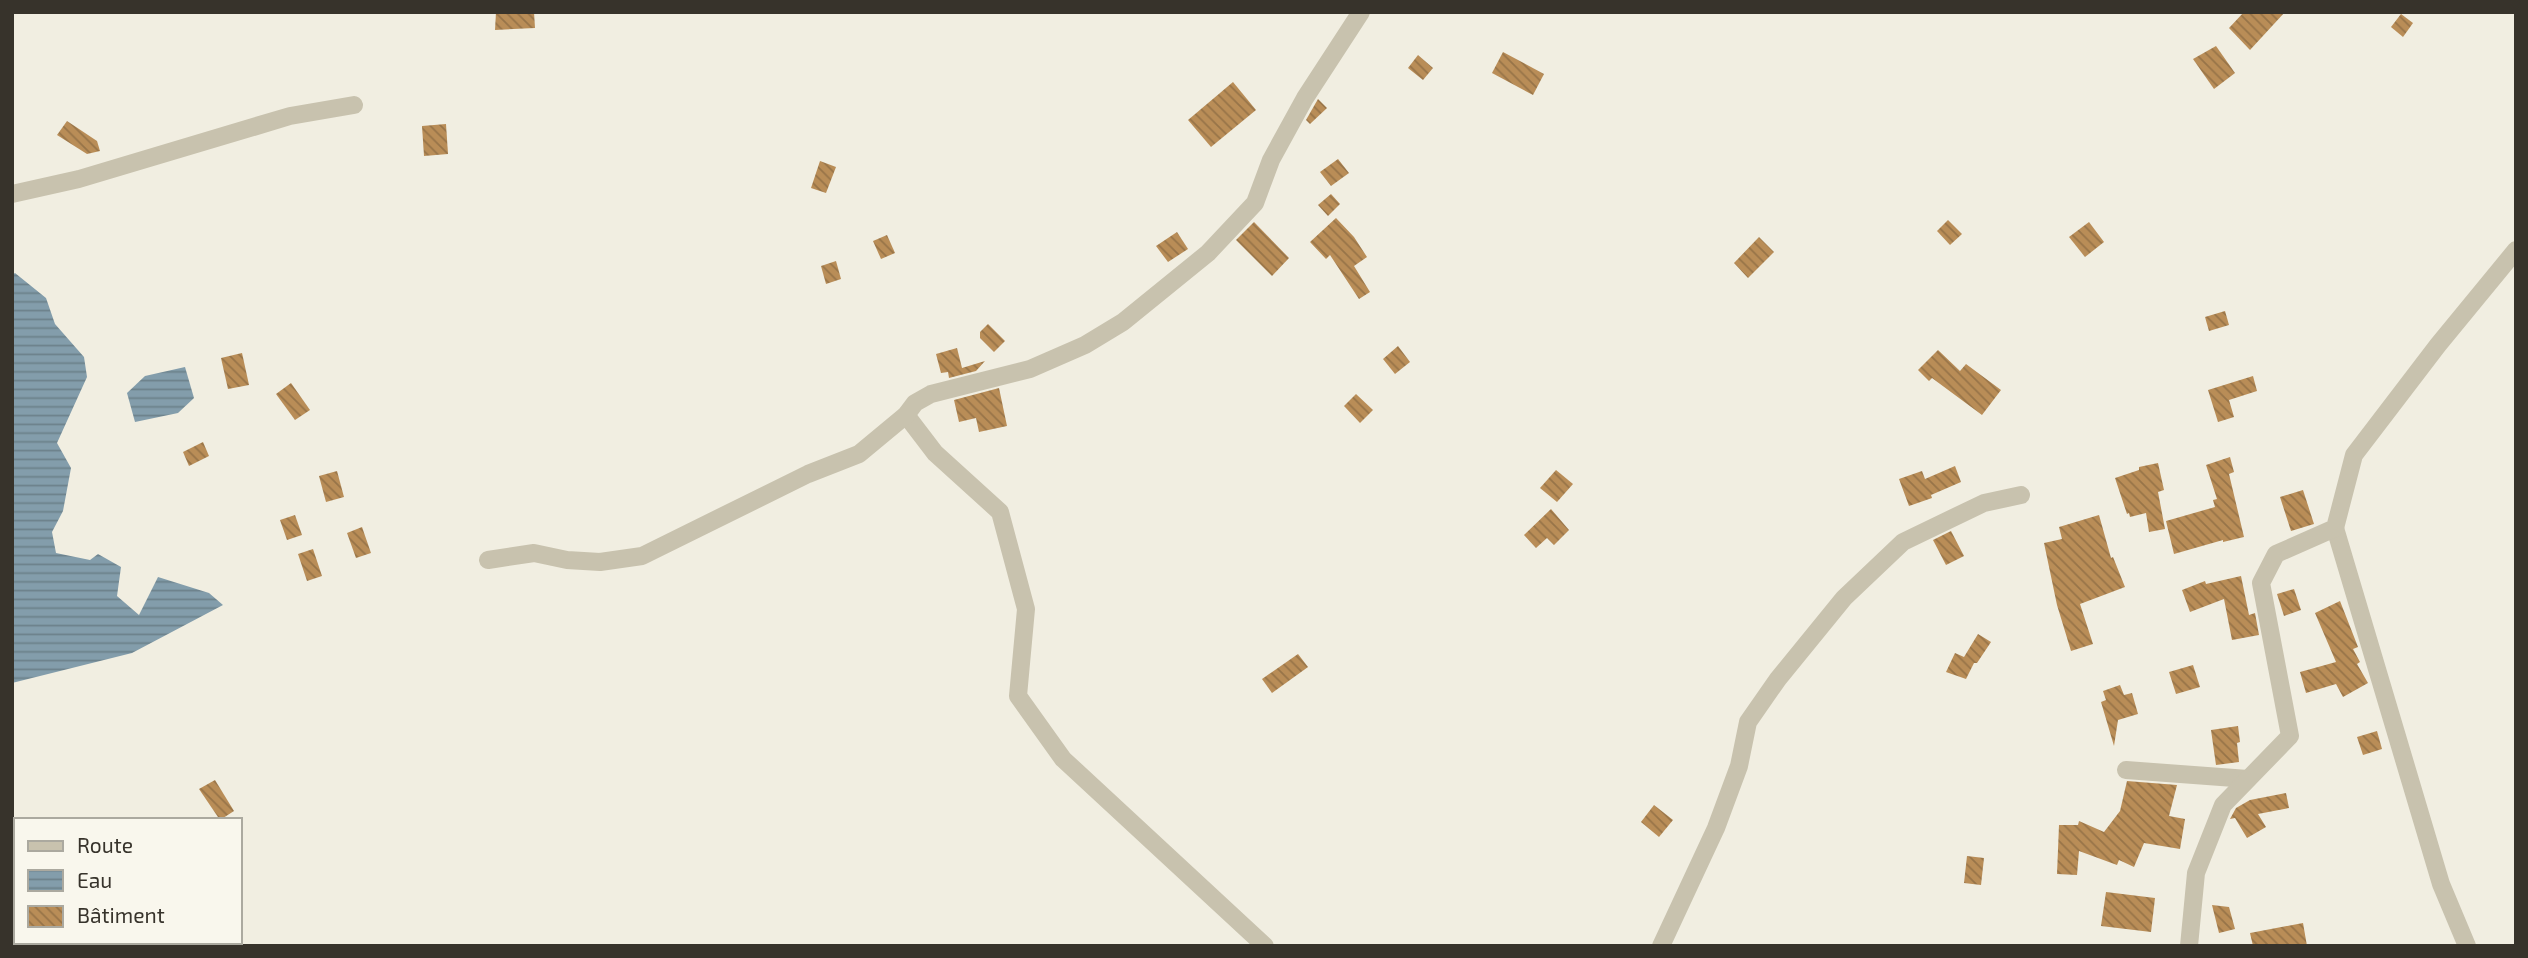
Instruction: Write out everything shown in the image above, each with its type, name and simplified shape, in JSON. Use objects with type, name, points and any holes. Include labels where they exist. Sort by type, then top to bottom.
[{"type":"street","points":[[488,560],[534,553],[567,560],[600,562],[642,556],[808,474],[859,454],[906,415],[915,403],[931,394],[1030,369],[1085,345],[1123,322],[1208,253],[1255,202],[1272,160],[1305,97],[1361,12]]},
{"type":"street","points":[[12,194],[79,179],[290,116],[354,105]]},
{"type":"street","points":[[2466,946],[2441,884],[2335,528],[2354,455],[2438,345],[2516,250]]},
{"type":"street","points":[[906,415],[935,453],[1000,512],[1026,609],[1018,696],[1063,759],[1265,946]]},
{"type":"street","points":[[1661,946],[1716,828],[1739,766],[1748,722],[1778,679],[1844,598],[1903,542],[1984,503],[2021,495]]},
{"type":"street","points":[[2189,946],[2196,873],[2222,805],[2290,736],[2261,583],[2276,554],[2335,528]]},
{"type":"street","points":[[2126,770],[2248,779]]},
{"type":"water","points":[[15,273],[46,298],[55,324],[84,357],[87,377],[57,443],[71,468],[63,511],[52,532],[56,553],[90,560],[98,554],[121,567],[117,596],[139,615],[158,577],[209,593],[223,605],[132,653],[12,683],[12,275]]},
{"type":"water","points":[[185,367],[194,398],[178,413],[135,422],[127,393],[145,376]]},
{"type":"building","points":[[496,12],[534,12],[535,28],[495,30]]},
{"type":"building","points":[[2244,12],[2285,12],[2250,50],[2229,28]]},
{"type":"building","points":[[2401,14],[2413,23],[2403,37],[2391,27]]},
{"type":"building","points":[[2216,46],[2235,73],[2214,89],[2193,59]]},
{"type":"building","points":[[1503,52],[1544,74],[1533,95],[1492,73]]},
{"type":"building","points":[[1418,55],[1433,68],[1423,80],[1408,68]]},
{"type":"building","points":[[1233,82],[1256,110],[1211,147],[1188,120]]},
{"type":"building","points":[[1318,99],[1327,108],[1310,124],[1306,120]]},
{"type":"building","points":[[67,121],[97,141],[100,151],[87,154],[57,135]]},
{"type":"building","points":[[446,124],[448,154],[424,156],[422,126]]},
{"type":"building","points":[[1338,159],[1349,173],[1331,186],[1320,172]]},
{"type":"building","points":[[820,161],[836,167],[826,193],[811,188]]},
{"type":"building","points":[[1331,194],[1340,204],[1328,216],[1318,205]]},
{"type":"building","points":[[1336,218],[1354,237],[1367,257],[1354,266],[1370,292],[1359,299],[1330,255],[1326,259],[1310,242]]},
{"type":"building","points":[[1948,220],[1962,234],[1950,245],[1937,231]]},
{"type":"building","points":[[1254,222],[1289,258],[1272,276],[1236,240]]},
{"type":"building","points":[[2089,222],[2104,242],[2085,257],[2069,237]]},
{"type":"building","points":[[1177,232],[1188,249],[1168,262],[1156,246]]},
{"type":"building","points":[[887,235],[895,253],[881,259],[873,241]]},
{"type":"building","points":[[1759,237],[1774,252],[1748,278],[1734,263]]},
{"type":"building","points":[[836,261],[841,279],[826,284],[821,266]]},
{"type":"building","points":[[2225,311],[2229,325],[2209,331],[2205,317]]},
{"type":"building","points":[[988,324],[1005,341],[994,352],[980,338],[980,332]]},
{"type":"building","points":[[1398,346],[1410,362],[1395,374],[1383,359]]},
{"type":"building","points":[[957,348],[962,368],[985,361],[976,371],[949,378],[948,372],[941,373],[936,354]]},
{"type":"building","points":[[1938,350],[1960,371],[1966,364],[2001,390],[1982,415],[1932,378],[1929,381],[1918,370]]},
{"type":"building","points":[[242,353],[249,385],[228,389],[221,358]]},
{"type":"building","points":[[2253,376],[2257,391],[2229,400],[2234,417],[2218,422],[2208,390]]},
{"type":"building","points":[[291,383],[310,410],[295,420],[276,394]]},
{"type":"building","points":[[999,388],[1007,426],[979,432],[976,418],[959,422],[954,400]]},
{"type":"building","points":[[1356,394],[1373,410],[1360,423],[1344,406]]},
{"type":"building","points":[[203,442],[209,456],[189,466],[183,452]]},
{"type":"building","points":[[2230,457],[2234,472],[2229,474],[2244,537],[2174,554],[2166,521],[2215,507],[2213,500],[2217,499],[2206,465]]},
{"type":"building","points":[[2158,463],[2164,490],[2158,492],[2165,529],[2149,532],[2146,513],[2130,517],[2129,513],[2127,514],[2115,478],[2139,470],[2139,467]]},
{"type":"building","points":[[1955,466],[1961,482],[1931,495],[1932,498],[1909,506],[1899,479],[1922,471],[1925,479]]},
{"type":"building","points":[[1556,470],[1573,484],[1557,502],[1540,488]]},
{"type":"building","points":[[337,471],[344,497],[326,502],[319,476]]},
{"type":"building","points":[[2303,490],[2314,524],[2291,531],[2280,497]]},
{"type":"building","points":[[1551,509],[1569,530],[1554,545],[1547,538],[1536,548],[1524,535]]},
{"type":"building","points":[[295,515],[302,535],[287,540],[280,520]]},
{"type":"building","points":[[2099,515],[2111,558],[2113,557],[2125,587],[2080,604],[2093,644],[2071,651],[2057,605],[2044,543],[2062,539],[2059,527]]},
{"type":"building","points":[[362,527],[371,553],[356,558],[347,533]]},
{"type":"building","points":[[1951,531],[1964,556],[1946,565],[1933,540]]},
{"type":"building","points":[[313,549],[322,576],[307,581],[298,554]]},
{"type":"building","points":[[2241,576],[2249,615],[2255,613],[2259,635],[2232,640],[2224,599],[2190,612],[2182,590],[2205,581],[2206,584]]},
{"type":"building","points":[[2294,589],[2301,610],[2284,616],[2277,594]]},
{"type":"building","points":[[2340,601],[2358,647],[2353,649],[2360,662],[2357,664],[2368,683],[2343,697],[2336,684],[2306,693],[2300,672],[2336,662],[2315,613]]},
{"type":"building","points":[[1978,634],[1991,642],[1977,663],[1974,663],[1966,679],[1946,672],[1955,653],[1964,657]]},
{"type":"building","points":[[1298,654],[1308,667],[1272,693],[1262,679]]},
{"type":"building","points":[[2193,665],[2200,687],[2176,694],[2169,672]]},
{"type":"building","points":[[2120,685],[2124,695],[2132,693],[2138,714],[2118,720],[2114,746],[2101,702],[2106,700],[2103,691]]},
{"type":"building","points":[[2238,726],[2239,762],[2216,765],[2211,730]]},
{"type":"building","points":[[2377,731],[2382,749],[2363,755],[2357,737]]},
{"type":"building","points":[[215,780],[234,811],[219,818],[199,789]]},
{"type":"building","points":[[2127,781],[2177,785],[2169,816],[2185,819],[2180,849],[2144,843],[2134,867],[2119,860],[2117,865],[2079,851],[2077,875],[2057,874],[2059,825],[2078,825],[2079,821],[2104,832],[2120,811]]},
{"type":"building","points":[[2286,793],[2289,808],[2258,814],[2266,827],[2247,838],[2235,818],[2230,819],[2236,808],[2250,800]]},
{"type":"building","points":[[1654,805],[1673,820],[1659,837],[1641,822]]},
{"type":"building","points":[[1967,856],[1984,858],[1981,885],[1964,883]]},
{"type":"building","points":[[2106,892],[2155,898],[2151,932],[2101,926]]},
{"type":"building","points":[[2212,905],[2229,907],[2235,929],[2219,933]]},
{"type":"building","points":[[2303,923],[2307,946],[2253,946],[2250,933]]}]
